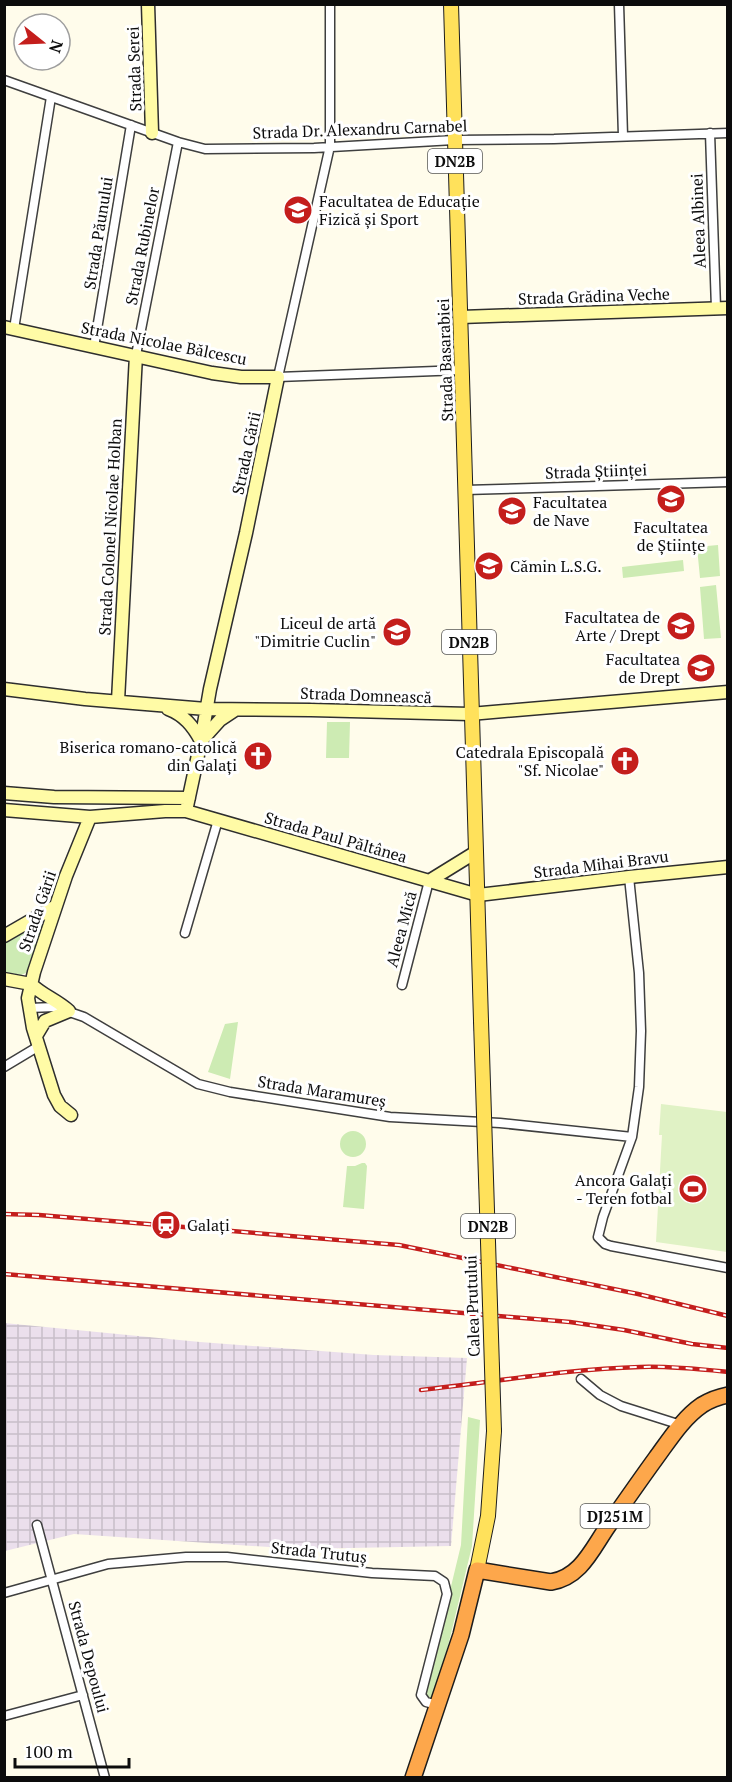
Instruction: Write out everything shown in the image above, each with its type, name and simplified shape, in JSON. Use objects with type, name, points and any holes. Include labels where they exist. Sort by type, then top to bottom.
[{"type":"highway","name":"DJ251M","points":[[477,1570],[551,1582],[572,1575],[584,1563],[616,1514],[681,1425],[701,1406],[728,1395]]},
{"type":"highway","name":"Calea Prutului","points":[[413,1778],[461,1635],[477,1570]]},
{"type":"main road","name":"Strada Serei","points":[[148,4],[152,133]]},
{"type":"main road","name":"Strada Basarabiei","points":[[450,6],[472,714]]},
{"type":"main road","name":"Strada Grădina Veche","points":[[461,317],[722,308]]},
{"type":"main road","name":"Strada Nicolae Bălcescu","points":[[9,328],[225,375],[252,378],[278,377]]},
{"type":"main road","name":"Strada Colonel Nicolae Holban","points":[[118,701],[136,355]]},
{"type":"main road","name":"Strada Gării","points":[[187,805],[278,377]]},
{"type":"main road","name":"Strada Domnească","points":[[4,689],[206,710],[472,714],[728,692]]},
{"type":"main road","points":[[159,705],[177,712],[186,719],[201,741],[220,720],[236,710]]},
{"type":"main road","name":"Calea Prutului","points":[[472,714],[494,1431],[488,1516],[477,1570]]},
{"type":"main road","points":[[4,794],[187,805]]},
{"type":"main road","points":[[4,810],[90,817],[187,805]]},
{"type":"main road","name":"Strada Paul Păltânea","points":[[187,805],[218,820],[477,895]]},
{"type":"main road","name":"Strada Gării","points":[[71,1115],[60,1106],[54,1095],[37,1041],[28,998],[56,906],[90,817]]},
{"type":"main road","points":[[429,881],[476,852]]},
{"type":"main road","name":"Strada Mihai Bravu","points":[[477,895],[728,867]]},
{"type":"main road","points":[[4,936],[56,906]]},
{"type":"main road","points":[[4,979],[31,984],[69,1011],[45,1021],[37,1041]]},
{"type":"street","name":"Strada Gării","points":[[278,377],[330,147],[330,4]]},
{"type":"street","points":[[619,4],[623,136]]},
{"type":"street","name":"Strada Dr. Alexandru Carnabel","points":[[4,80],[178,142],[205,149],[330,147],[454,140],[728,133]]},
{"type":"street","points":[[9,328],[51,97]]},
{"type":"street","name":"Strada Păunului","points":[[94,346],[131,125]]},
{"type":"street","name":"Aleea Albinei","points":[[710,133],[722,308]]},
{"type":"street","name":"Strada Rubinelor","points":[[136,355],[178,142]]},
{"type":"street","name":"Strada Nicolae Bălcescu","points":[[278,377],[462,370]]},
{"type":"street","name":"Strada Științei","points":[[465,490],[728,482]]},
{"type":"street","points":[[185,933],[218,820]]},
{"type":"street","points":[[629,877],[639,974],[641,1031],[639,1087],[632,1137],[598,1237],[601,1242],[611,1246],[728,1268]]},
{"type":"street","name":"Aleea Mică","points":[[402,986],[429,881]]},
{"type":"street","name":"Strada Maramureș","points":[[29,1008],[55,1006],[84,1017],[118,1035],[178,1073],[210,1088],[390,1117],[500,1123],[632,1137]]},
{"type":"street","points":[[4,1067],[37,1041]]},
{"type":"street","points":[[581,1379],[600,1395],[621,1406],[681,1425]]},
{"type":"street","name":"Strada Depoului","points":[[37,1525],[105,1778]]},
{"type":"street","name":"Strada Trutuș","points":[[52,1580],[108,1564],[186,1557],[227,1557],[372,1573],[435,1576],[444,1582],[447,1594],[421,1695],[426,1702],[438,1704]]},
{"type":"street","points":[[4,1593],[52,1580]]},
{"type":"street","points":[[4,1716],[83,1695]]},
{"type":"shaded area","points":[[4,1323],[200,1342],[374,1355],[467,1358],[451,1546],[299,1549],[74,1534],[5,1551]]},
{"type":"green space","points":[[718,545],[720,576],[700,578],[697,547]]},
{"type":"green space","points":[[683,560],[684,571],[623,578],[622,567]]},
{"type":"green space","points":[[716,585],[721,638],[704,639],[700,587]]},
{"type":"green space","points":[[327,722],[350,722],[349,758],[326,758]]},
{"type":"green space","points":[[39,922],[42,926],[26,973],[21,975],[5,972],[4,943]]},
{"type":"green space","points":[[238,1022],[230,1079],[208,1072],[225,1024]]},
{"type":"green space","name":"Ancora Galați - Teren fotbal","points":[[661,1104],[727,1112],[727,1252],[656,1242],[662,1135],[659,1135]]},
{"type":"green space","points":[[353,1131],[362,1135],[366,1144],[362,1153],[353,1157],[344,1153],[340,1144],[344,1135]]},
{"type":"green space","points":[[362,1163],[367,1166],[364,1209],[343,1207],[347,1166]]},
{"type":"green space","points":[[468,1417],[480,1420],[472,1546],[448,1646],[431,1699],[425,1694],[461,1545]]},
{"type":"railway","points":[[4,1214],[399,1245],[638,1294],[728,1316]]},
{"type":"railway","points":[[4,1274],[570,1322],[692,1344],[728,1348]]},
{"type":"railway","points":[[421,1390],[613,1368],[662,1367],[728,1372]]},
{"type":"place","name":"Facultatea de Educație Fizică și Sport","points":[[298,210]]},
{"type":"place","name":"Facultatea de Științe","points":[[671,499]]},
{"type":"place","name":"Facultatea de Nave","points":[[512,511]]},
{"type":"place","name":"Cămin L.S.G.","points":[[489,566]]},
{"type":"place","name":"Facultatea de Arte / Drept","points":[[681,626]]},
{"type":"place","name":"Liceul de artă \"Dimitrie Cuclin\"","points":[[397,632]]},
{"type":"place","name":"Facultatea de Drept","points":[[701,668]]},
{"type":"place","name":"Biserica romano-catolică din Galați","points":[[258,756]]},
{"type":"place","name":"Catedrala Episcopală \"Sf. Nicolae\"","points":[[625,761]]},
{"type":"place","name":"Ancora Galați - Teren fotbal","points":[[693,1189]]},
{"type":"place","name":"Galați","points":[[166,1225]]}]
